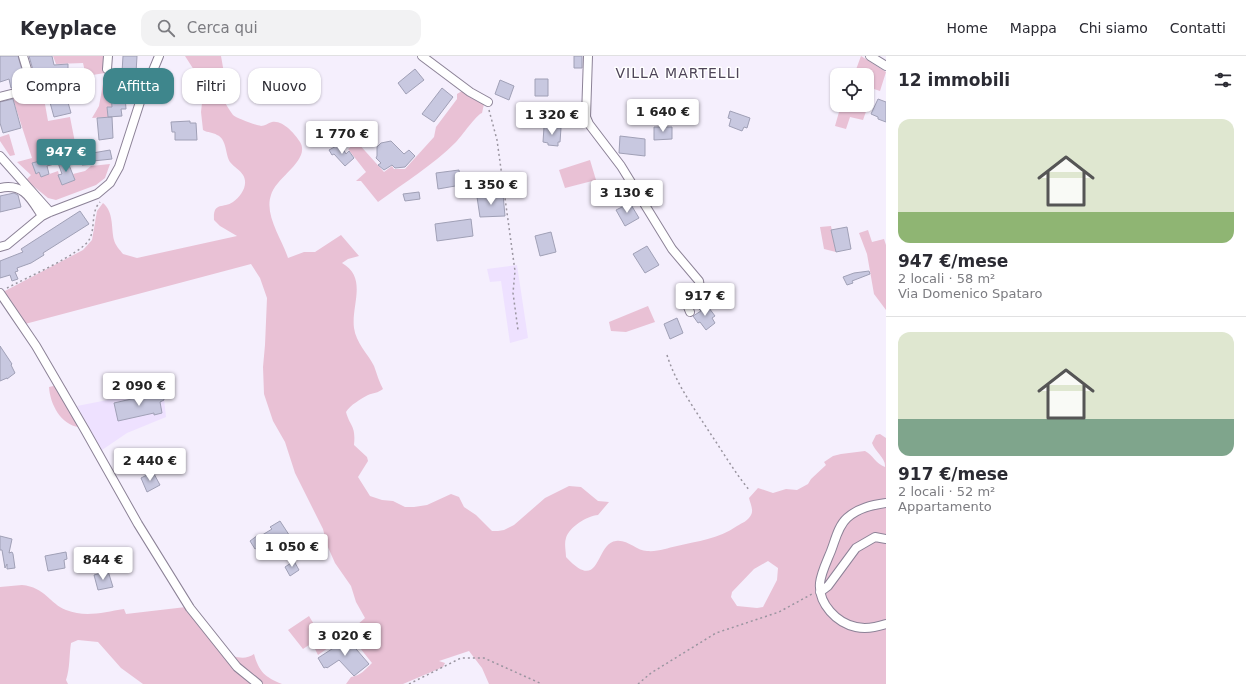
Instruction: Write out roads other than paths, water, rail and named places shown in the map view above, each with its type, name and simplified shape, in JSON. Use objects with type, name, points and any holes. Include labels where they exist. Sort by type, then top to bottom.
[{"type":"street","points":[[0,97],[23,91],[29,86],[29,76],[23,56]]},
{"type":"street","points":[[108,56],[109,68]]},
{"type":"street","points":[[0,247],[42,216],[97,194],[110,183],[119,167],[140,102],[159,56]]},
{"type":"street","points":[[422,56],[488,106]]},
{"type":"street","points":[[588,56],[586,117],[589,124],[621,166],[672,249],[698,281],[700,288],[686,300],[690,312]]},
{"type":"street","points":[[870,56],[886,66]]},
{"type":"street","points":[[0,156],[50,212]]},
{"type":"street","points":[[0,188],[7,187],[20,189],[31,200],[42,216]]},
{"type":"street","points":[[0,293],[36,346],[138,524],[190,608],[237,667],[258,684]]},
{"type":"street","points":[[886,503],[867,506],[845,519],[838,532],[820,582],[820,594],[826,606],[835,616],[857,628],[875,627],[886,624]]},
{"type":"street","points":[[820,594],[828,586],[856,548],[875,537],[886,539]]},
{"type":"district","name":"VILLA MARTELLI","points":[[678,73]]}]
